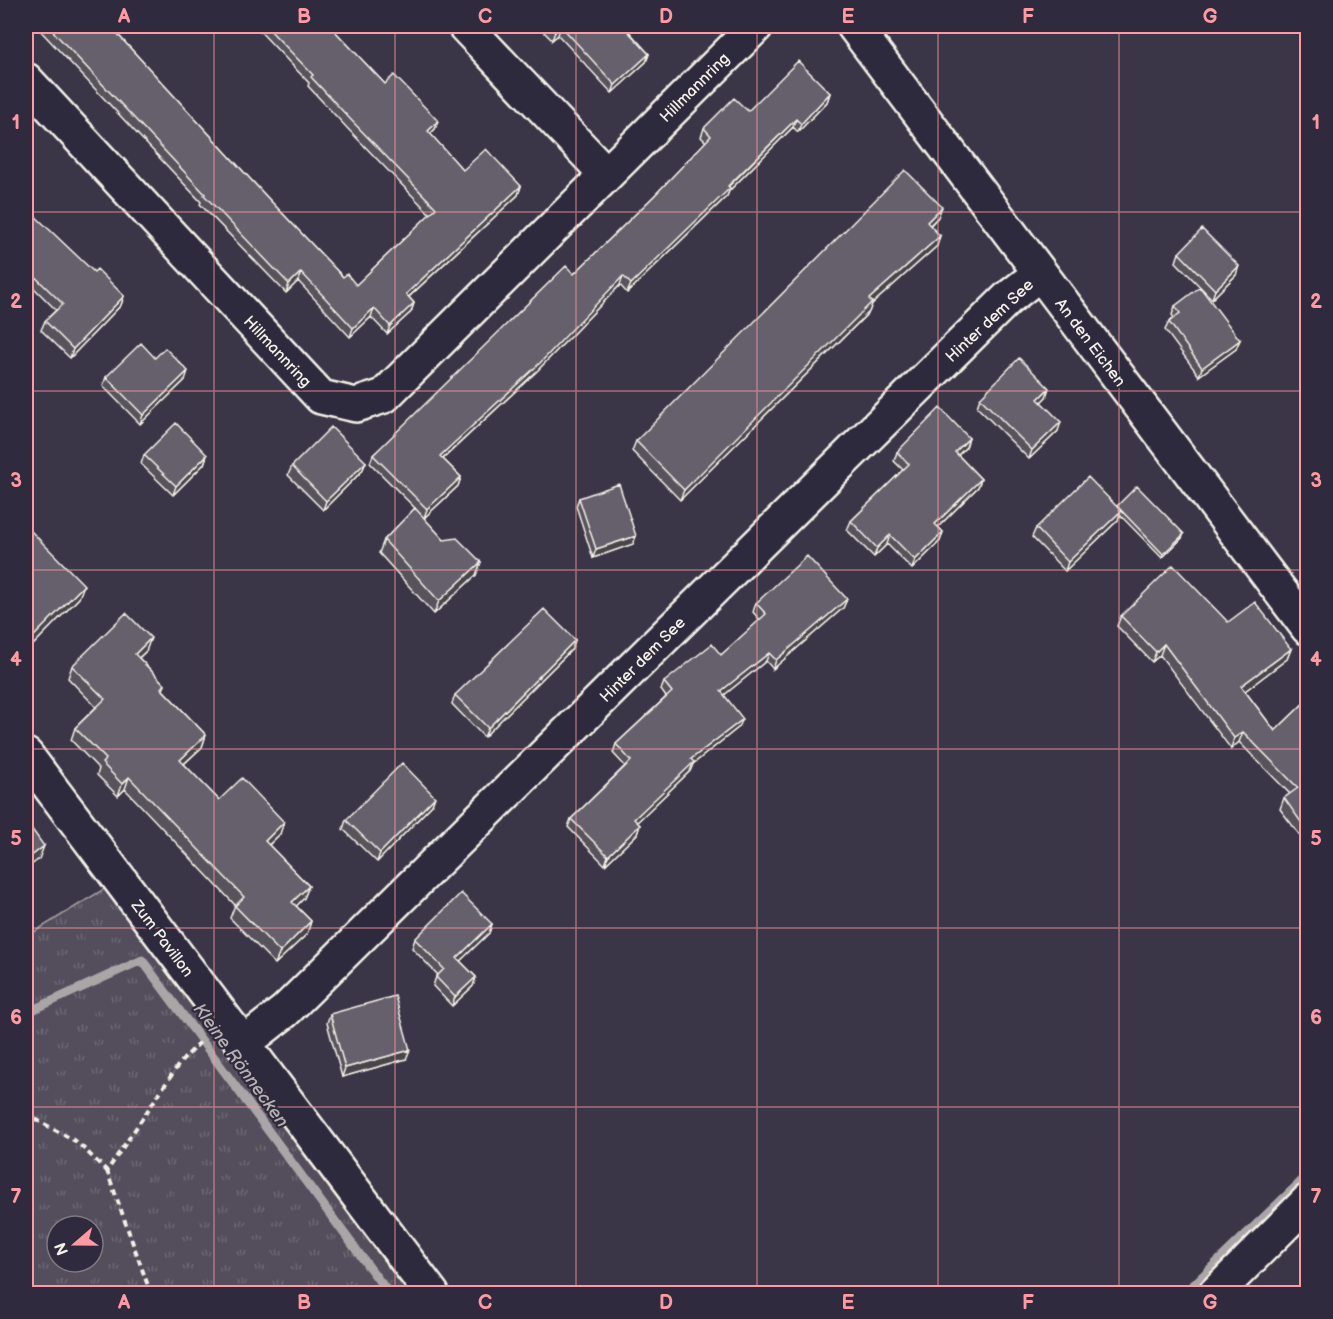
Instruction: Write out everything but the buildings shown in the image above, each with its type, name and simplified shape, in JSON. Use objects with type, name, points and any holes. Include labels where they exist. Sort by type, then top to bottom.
[{"type":"street","points":[[465,26],[606,174]]},
{"type":"street","name":"Hillmannring","points":[[26,80],[321,397],[356,405],[384,396],[756,26]]},
{"type":"street","name":"An den Eichen","points":[[854,26],[1308,628]]},
{"type":"street","name":"Hinter dem See","points":[[243,1044],[285,1011],[1007,299],[1039,273]]},
{"type":"street","name":"Zum Pavillon","points":[[26,755],[432,1293]]},
{"type":"street","points":[[1215,1293],[1308,1201]]},
{"type":"path","points":[[108,1171],[179,1064],[191,1050]]},
{"type":"path","points":[[26,1114],[77,1142],[108,1171],[151,1293]]},
{"type":"green space","points":[[104,889],[408,1293],[26,1293],[26,937]]},
{"type":"waterway","name":"Kleine Rönnecken","points":[[26,1013],[142,960],[389,1294]]},
{"type":"waterway","name":"Kleine Rönnecken","points":[[1184,1294],[1308,1175]]}]
